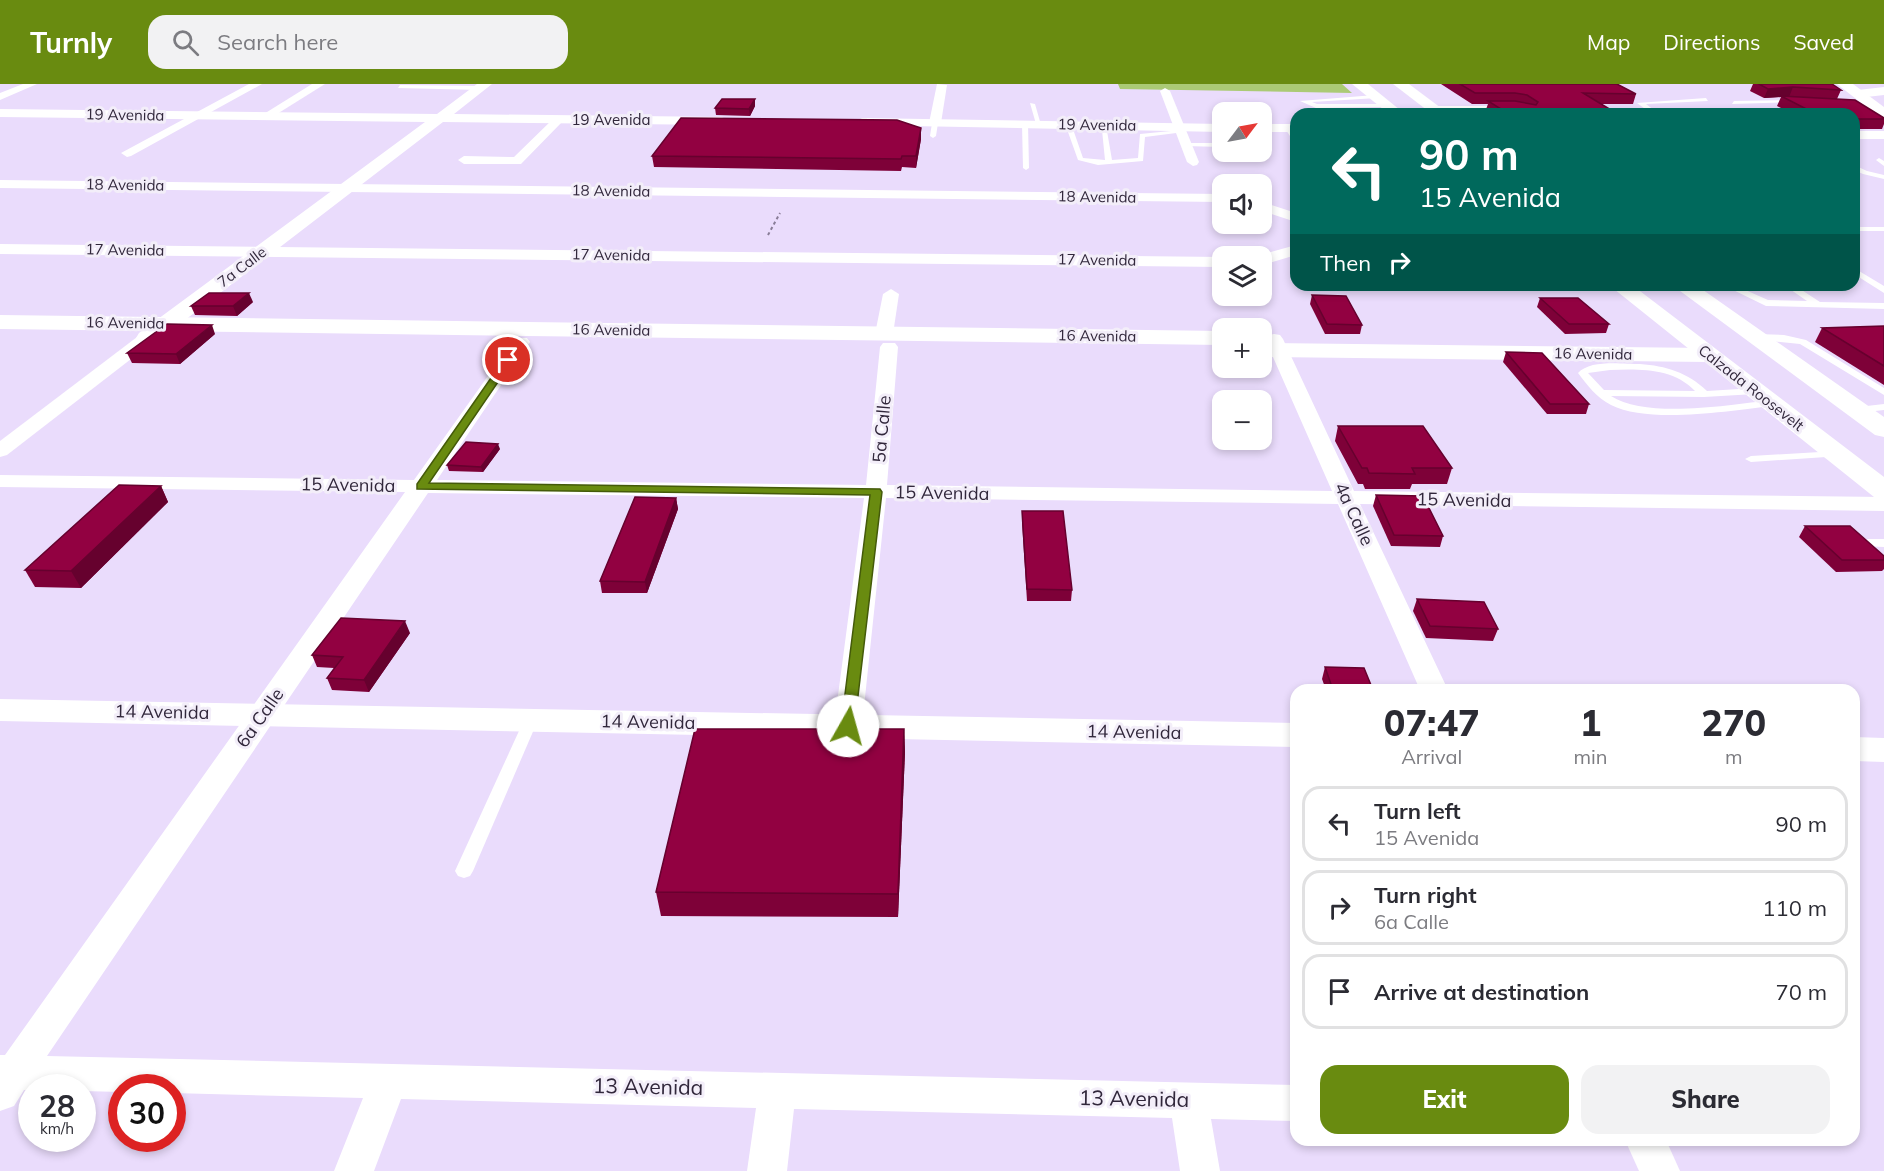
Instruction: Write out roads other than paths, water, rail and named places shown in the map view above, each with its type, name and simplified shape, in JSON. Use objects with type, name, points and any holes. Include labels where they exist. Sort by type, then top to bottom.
[{"type":"main road","points":[[1359,84],[1389,107]]},
{"type":"main road","points":[[1400,84],[1434,108]]},
{"type":"main road","points":[[1844,84],[1869,105]]},
{"type":"main road","points":[[1876,84],[1884,91]]},
{"type":"main road","name":"Calzada Roosevelt","points":[[1627,291],[1884,491]]},
{"type":"main road","points":[[1690,291],[1884,429]]},
{"type":"main road","name":"16 Avenida","points":[[0,322],[887,340],[1212,350]]},
{"type":"main road","name":"16 Avenida","points":[[0,336],[521,342],[1212,338]]},
{"type":"main road","name":"16 Avenida","points":[[1272,344],[1701,349]]},
{"type":"main road","name":"16 Avenida","points":[[1272,344],[1615,360],[1701,349]]},
{"type":"street","points":[[0,97],[32,84]]},
{"type":"street","points":[[127,153],[257,84]]},
{"type":"street","points":[[266,117],[320,84]]},
{"type":"street","points":[[934,130],[942,85]]},
{"type":"street","name":"7a Calle","points":[[0,451],[483,86]]},
{"type":"street","points":[[1165,91],[1194,162]]},
{"type":"street","points":[[1869,105],[1884,91]]},
{"type":"street","name":"19 Avenida","points":[[0,113],[735,121]]},
{"type":"street","points":[[464,160],[517,160],[558,120]]},
{"type":"street","name":"19 Avenida","points":[[852,122],[934,130],[1032,124],[1180,130],[1212,128]]},
{"type":"street","points":[[1272,128],[1290,128]]},
{"type":"street","points":[[1860,135],[1884,135]]},
{"type":"street","name":"18 Avenida","points":[[0,184],[1212,198]]},
{"type":"street","points":[[1272,202],[1290,206]]},
{"type":"street","points":[[1272,210],[1290,216]]},
{"type":"street","name":"17 Avenida","points":[[0,249],[1212,262]]},
{"type":"street","points":[[1272,258],[1290,252]]},
{"type":"street","points":[[1272,261],[1290,260]]},
{"type":"street","name":"5a Calle","points":[[848,726],[876,492],[891,294]]},
{"type":"street","name":"6a Calle","points":[[5,1079],[263,714],[521,342]]},
{"type":"street","name":"4a Calle","points":[[1272,350],[1347,499],[1431,684]]},
{"type":"street","name":"15 Avenida","points":[[0,481],[1884,504]]},
{"type":"street","name":"14 Avenida","points":[[0,710],[1290,735]]},
{"type":"street","points":[[1860,749],[1884,750]]},
{"type":"street","name":"13 Avenida","points":[[5,1079],[389,1081],[1290,1102]]},
{"type":"street","points":[[354,1171],[389,1081]]},
{"type":"street","points":[[767,1171],[777,1091]]},
{"type":"street","points":[[1188,1100],[1200,1171]]},
{"type":"street","points":[[1648,1146],[1660,1171]]},
{"type":"lane","points":[[400,87],[483,86]]},
{"type":"lane","points":[[1647,108],[1640,103],[1706,100]]},
{"type":"lane","points":[[1303,101],[1389,107],[1316,106],[1303,101]]},
{"type":"lane","points":[[1734,103],[1801,102]]},
{"type":"lane","points":[[1026,168],[1032,124],[1032,104]]},
{"type":"lane","points":[[1476,108],[1505,108]]},
{"type":"lane","points":[[1071,132],[1080,159],[1137,162],[1143,159],[1142,135],[1180,130]]},
{"type":"lane","points":[[1104,131],[1109,162]]},
{"type":"lane","points":[[1187,145],[1212,145]]},
{"type":"lane","points":[[1860,170],[1870,175],[1884,177]]},
{"type":"lane","points":[[1860,229],[1884,229]]},
{"type":"lane","points":[[1860,274],[1884,290]]},
{"type":"lane","points":[[1740,291],[1766,303],[1884,306]]},
{"type":"lane","points":[[1797,291],[1819,305]]},
{"type":"lane","points":[[1755,337],[1784,338],[1803,342],[1884,392]]},
{"type":"lane","points":[[1704,394],[1687,378],[1677,373],[1615,360],[1583,373],[1615,403],[1639,410],[1712,409],[1763,397]]},
{"type":"lane","points":[[1602,393],[1763,397]]},
{"type":"lane","points":[[1858,411],[1884,407]]},
{"type":"lane","points":[[1751,459],[1837,454]]},
{"type":"lane","points":[[1868,543],[1884,543]]},
{"type":"lane","points":[[464,871],[531,720]]}]
